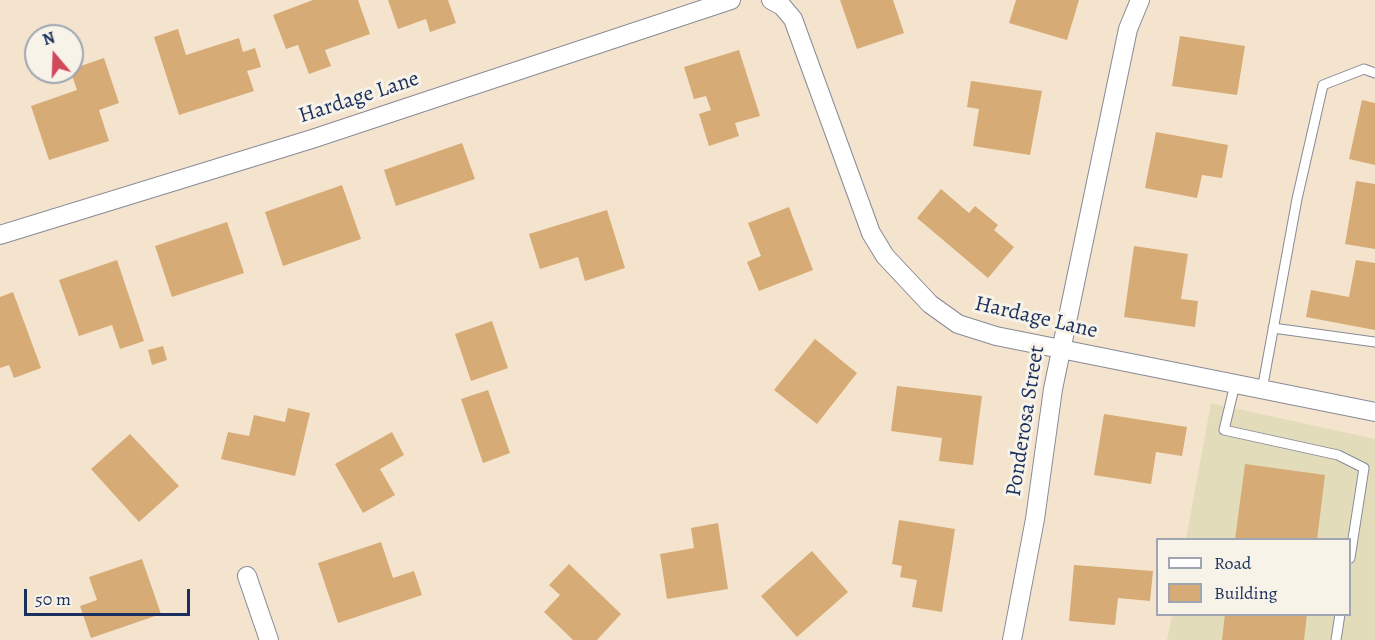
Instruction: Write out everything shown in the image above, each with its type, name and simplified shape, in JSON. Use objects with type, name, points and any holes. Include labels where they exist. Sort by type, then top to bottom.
[{"type":"street","name":"Hardage Lane","points":[[0,235],[312,139],[731,0]]},
{"type":"street","name":"Hardage Lane","points":[[771,0],[782,6],[793,19],[871,233],[885,256],[930,304],[958,324],[996,336],[1061,350],[1375,412]]},
{"type":"street","name":"Ponderosa Street","points":[[1012,640],[1035,519],[1053,389],[1128,29],[1140,0]]},
{"type":"street","points":[[247,576],[268,640]]},
{"type":"lane","points":[[1262,390],[1297,200],[1323,85],[1364,69],[1375,73]]},
{"type":"lane","points":[[1274,328],[1375,342]]},
{"type":"lane","points":[[1234,384],[1224,430],[1338,455],[1375,471]]},
{"type":"lane","points":[[1351,552],[1364,468]]},
{"type":"lane","points":[[1336,640],[1340,616]]},
{"type":"shaded area","points":[[1211,403],[1375,439],[1375,640],[1167,640],[1172,616],[1351,616],[1351,538],[1186,538]]},
{"type":"building","points":[[313,0],[358,0],[370,34],[325,50],[331,66],[309,74],[298,45],[286,49],[273,15]]},
{"type":"building","points":[[388,0],[448,0],[456,23],[430,32],[426,19],[398,29]]},
{"type":"building","points":[[840,0],[893,0],[904,33],[857,49]]},
{"type":"building","points":[[1016,0],[1079,0],[1067,40],[1009,23]]},
{"type":"building","points":[[178,29],[186,55],[239,38],[243,52],[255,48],[261,67],[247,71],[254,91],[179,115],[154,37]]},
{"type":"building","points":[[1180,36],[1245,46],[1237,95],[1172,86]]},
{"type":"building","points":[[739,50],[760,116],[735,123],[739,136],[709,146],[699,114],[711,110],[706,96],[694,99],[684,67]]},
{"type":"building","points":[[104,58],[119,103],[99,110],[109,141],[49,160],[31,106],[77,90],[75,84],[84,84],[84,65]]},
{"type":"building","points":[[971,81],[1042,91],[1030,155],[973,146],[979,109],[967,107]]},
{"type":"building","points":[[1362,100],[1375,103],[1375,165],[1349,159]]},
{"type":"building","points":[[1156,132],[1228,145],[1222,178],[1202,175],[1197,198],[1145,188]]},
{"type":"building","points":[[462,143],[475,179],[396,206],[384,170]]},
{"type":"building","points":[[1356,181],[1375,184],[1375,249],[1345,244]]},
{"type":"building","points":[[342,185],[361,239],[283,266],[265,212]]},
{"type":"building","points":[[941,189],[969,213],[975,206],[998,225],[994,230],[1014,247],[988,278],[917,218]]},
{"type":"building","points":[[789,207],[813,270],[759,291],[747,262],[761,256],[748,223]]},
{"type":"building","points":[[607,210],[625,268],[585,281],[578,257],[540,269],[529,234]]},
{"type":"building","points":[[227,222],[244,273],[172,297],[155,246]]},
{"type":"building","points":[[1134,246],[1188,254],[1181,299],[1198,301],[1195,327],[1124,317]]},
{"type":"building","points":[[117,260],[144,341],[120,349],[112,325],[79,336],[59,280]]},
{"type":"building","points":[[1356,260],[1375,263],[1375,330],[1306,317],[1311,290],[1349,297]]},
{"type":"building","points":[[13,292],[41,368],[14,378],[9,365],[0,368],[0,297]]},
{"type":"building","points":[[492,321],[508,368],[471,381],[455,334]]},
{"type":"building","points":[[815,339],[857,373],[817,424],[774,390]]},
{"type":"building","points":[[163,346],[167,360],[152,365],[148,350]]},
{"type":"building","points":[[897,386],[982,396],[973,465],[939,461],[942,438],[891,431]]},
{"type":"building","points":[[488,390],[510,453],[483,463],[461,399]]},
{"type":"building","points":[[288,408],[310,413],[295,476],[221,459],[228,432],[249,436],[254,415],[285,422]]},
{"type":"building","points":[[1104,414],[1187,427],[1182,456],[1156,452],[1151,484],[1094,475]]},
{"type":"building","points":[[392,432],[404,455],[380,469],[395,495],[363,513],[335,464]]},
{"type":"building","points":[[130,434],[179,486],[139,522],[91,469]]},
{"type":"building","points":[[1245,464],[1325,475],[1317,538],[1235,538]]},
{"type":"building","points":[[899,520],[955,529],[942,612],[912,607],[917,580],[900,577],[902,566],[892,564]]},
{"type":"building","points":[[718,523],[728,589],[667,599],[660,554],[694,548],[691,528]]},
{"type":"building","points":[[381,542],[393,578],[414,571],[422,595],[338,623],[318,563]]},
{"type":"building","points":[[812,551],[848,592],[797,637],[761,596]]},
{"type":"building","points":[[142,559],[161,614],[91,638],[80,606],[97,600],[89,577]]},
{"type":"building","points":[[569,564],[621,614],[597,640],[573,640],[544,612],[560,595],[549,585]]},
{"type":"building","points":[[1074,565],[1153,571],[1150,601],[1118,598],[1115,625],[1069,621]]},
{"type":"building","points":[[1225,616],[1307,616],[1304,640],[1222,640]]}]
